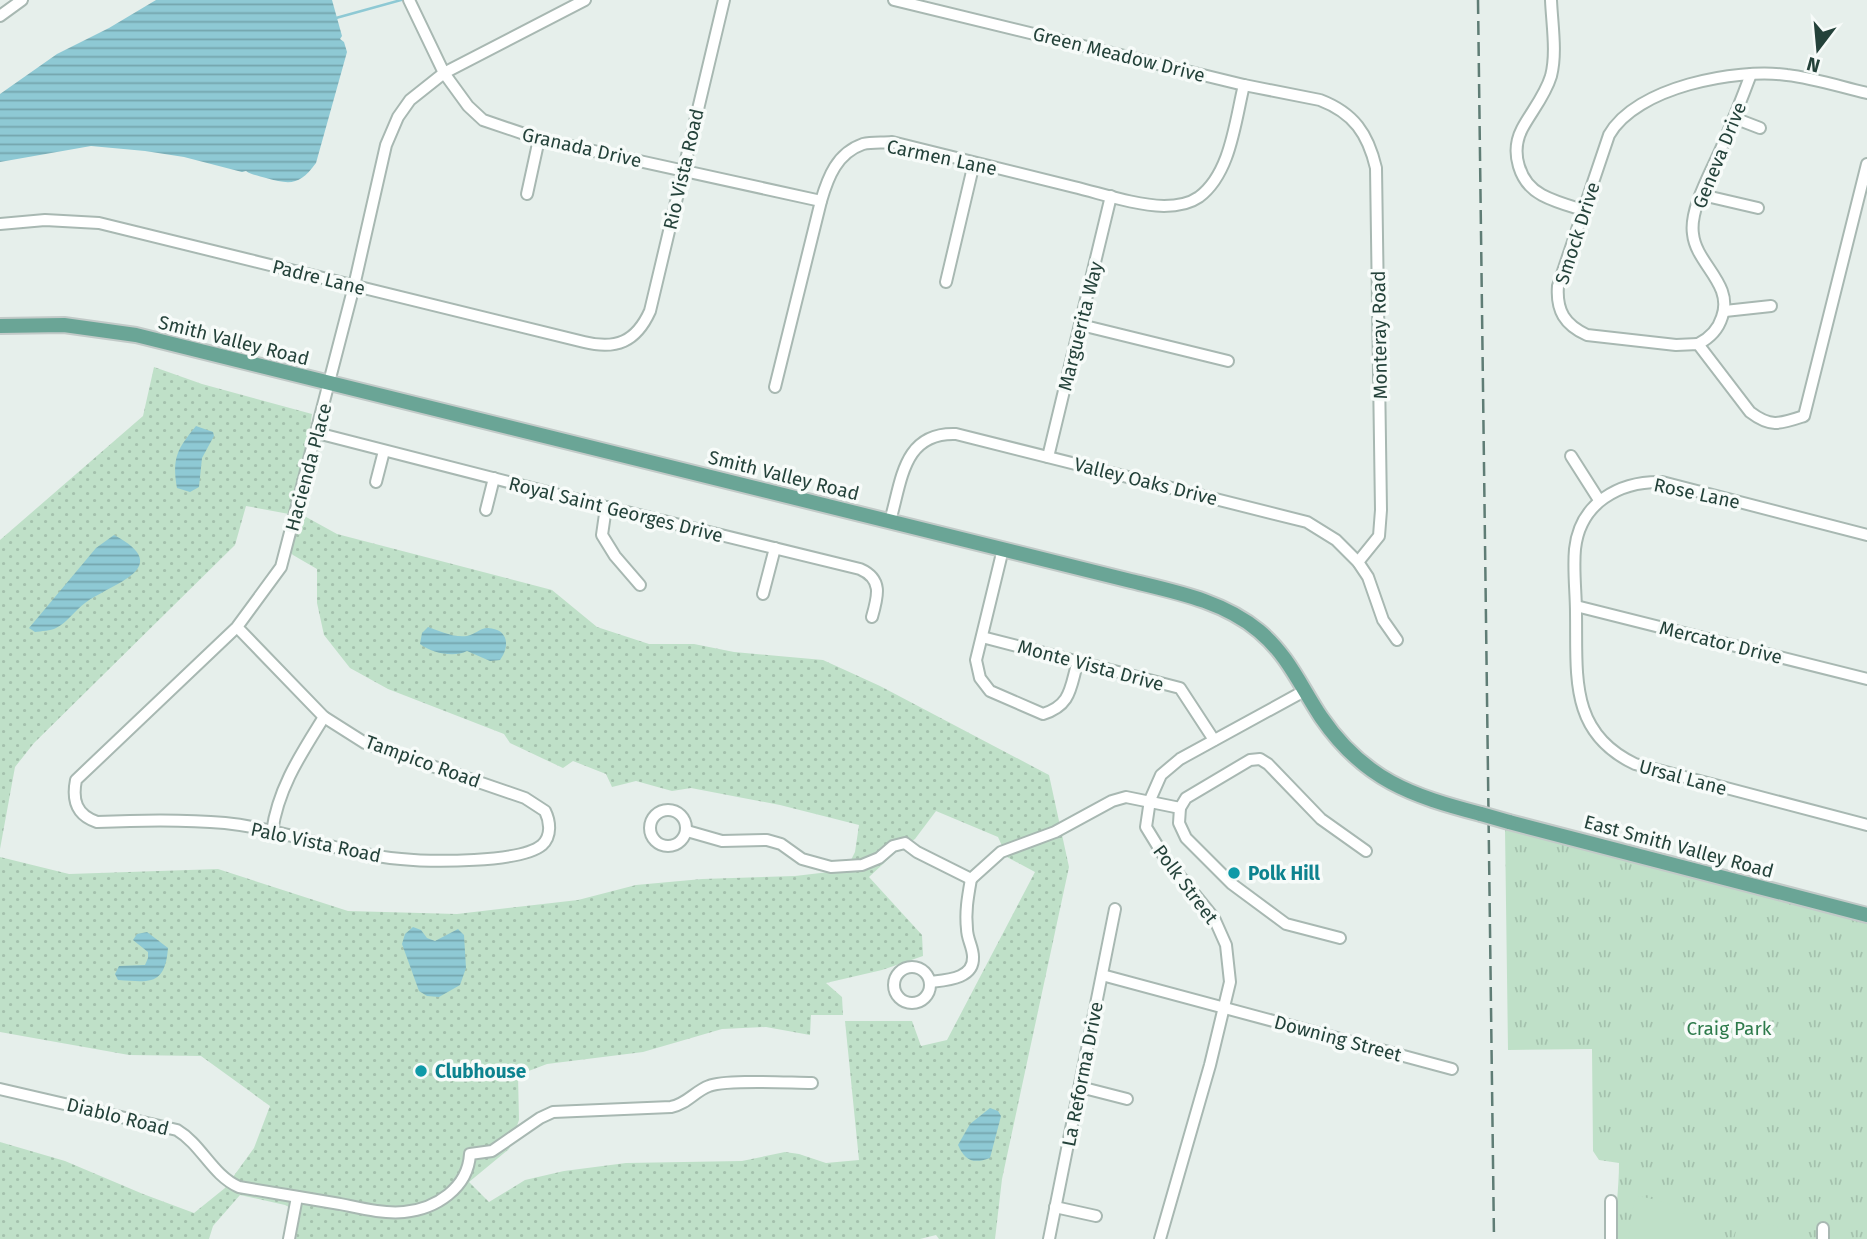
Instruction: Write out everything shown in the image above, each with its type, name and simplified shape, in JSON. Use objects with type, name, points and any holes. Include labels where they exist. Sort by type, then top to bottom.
[{"type":"main road","name":"Smith Valley Road","points":[[0,326],[42,324],[111,330],[1003,549],[1215,605],[1246,621],[1272,642],[1330,729],[1369,769],[1421,798],[1481,814]]},
{"type":"main road","name":"East Smith Valley Road","points":[[1481,814],[1867,915]]},
{"type":"street","points":[[0,16],[22,0]]},
{"type":"street","points":[[444,73],[585,0]]},
{"type":"street","name":"Rio Vista Road","points":[[634,334],[650,311],[724,0]]},
{"type":"street","name":"Green Meadow Drive","points":[[894,0],[1244,85],[1320,100],[1343,113]]},
{"type":"street","points":[[1551,0],[1551,74],[1521,131],[1516,155],[1519,167],[1534,189],[1542,195],[1583,210]]},
{"type":"street","name":"Granada Drive","points":[[411,3],[444,73],[468,106],[483,120],[539,139],[821,201]]},
{"type":"street","name":"Hacienda Place","points":[[75,806],[73,794],[76,780],[237,627],[281,568],[354,286],[386,145],[398,117],[410,100],[444,73]]},
{"type":"street","name":"Smock Drive","points":[[1698,344],[1676,345],[1587,335],[1576,330],[1558,308],[1558,286],[1609,135],[1624,115],[1681,87],[1751,74],[1789,75],[1867,93]]},
{"type":"street","name":"Geneva Drive","points":[[1725,311],[1723,292],[1693,237],[1694,212],[1751,74]]},
{"type":"street","name":"Carmen Lane","points":[[775,387],[829,173],[846,154],[864,144],[892,142],[1111,196],[1162,206],[1177,205],[1197,198],[1210,187],[1224,162],[1244,85]]},
{"type":"street","name":"Monteray Road","points":[[1343,113],[1362,130],[1369,141],[1377,168],[1381,523],[1379,536],[1357,562]]},
{"type":"street","points":[[1734,118],[1760,128]]},
{"type":"street","points":[[527,194],[539,139]]},
{"type":"street","points":[[946,282],[974,163]]},
{"type":"street","points":[[1772,306],[1725,311],[1715,332],[1698,344],[1750,412],[1772,424],[1804,416],[1867,164]]},
{"type":"street","points":[[1702,195],[1758,208]]},
{"type":"street","name":"Marguerita Way","points":[[1048,457],[1111,196]]},
{"type":"street","name":"Padre Lane","points":[[0,224],[45,220],[99,223],[599,346],[615,346],[634,334]]},
{"type":"street","points":[[1081,325],[1228,361]]},
{"type":"street","name":"Royal Saint Georges Drive","points":[[317,433],[868,572],[878,587],[872,617]]},
{"type":"street","name":"Valley Oaks Drive","points":[[890,521],[911,453],[925,439],[936,435],[956,434],[1307,522],[1336,540],[1357,562],[1368,577],[1383,620],[1397,640]]},
{"type":"street","points":[[376,482],[384,451]]},
{"type":"street","points":[[1571,456],[1600,500]]},
{"type":"street","points":[[486,510],[495,478]]},
{"type":"street","name":"Rose Lane","points":[[1576,606],[1575,547],[1584,519],[1600,500],[1631,484],[1662,482],[1867,536]]},
{"type":"street","points":[[606,507],[602,535],[615,556],[640,585]]},
{"type":"street","points":[[763,594],[775,548]]},
{"type":"street","points":[[1003,549],[976,660],[980,678],[990,691],[1043,714],[1057,709],[1067,701],[1078,661]]},
{"type":"street","name":"Mercator Drive","points":[[1576,606],[1867,679]]},
{"type":"street","name":"Ursal Lane","points":[[1576,606],[1578,691],[1581,705],[1594,731],[1605,746],[1618,756],[1635,765],[1867,825]]},
{"type":"street","name":"Tampico Road","points":[[237,627],[324,717],[365,743],[525,798],[545,811],[550,828]]},
{"type":"street","name":"Monte Vista Drive","points":[[982,637],[1180,688],[1214,740]]},
{"type":"street","name":"Polk Street","points":[[1160,1239],[1230,982],[1226,945],[1214,918],[1165,858],[1146,827],[1150,800],[1161,775],[1181,759],[1306,690]]},
{"type":"street","points":[[272,832],[275,810],[289,773],[324,717]]},
{"type":"street","points":[[1340,938],[1286,924],[1232,884],[1186,838],[1179,823],[1180,808],[1186,797],[1238,765],[1260,759],[1321,819],[1366,851]]},
{"type":"street","points":[[930,982],[955,979],[967,973],[971,967],[974,959],[966,924],[966,906],[971,879],[1001,852],[1055,832],[1112,801],[1126,797],[1180,808]]},
{"type":"street","name":"Palo Vista Road","points":[[75,806],[86,818],[97,822],[167,820],[227,823],[335,849],[402,859],[476,860],[530,852],[544,843],[550,828]]},
{"type":"street","points":[[687,831],[722,841],[767,840],[781,844],[802,859],[831,867],[862,865],[879,858],[893,846],[905,843],[917,852],[971,879]]},
{"type":"street","name":"La Reforma Drive","points":[[1049,1239],[1115,909]]},
{"type":"street","name":"Downing Street","points":[[1102,975],[1452,1069]]},
{"type":"street","name":"Diablo Road","points":[[0,1088],[167,1126],[190,1140],[226,1181],[239,1187],[380,1212],[404,1212],[437,1203],[457,1187],[467,1170],[470,1154],[492,1152],[540,1118],[553,1112],[671,1107],[717,1084],[813,1083]]},
{"type":"street","points":[[1080,1087],[1127,1099]]},
{"type":"street","points":[[289,1239],[297,1197]]},
{"type":"street","points":[[1611,1201],[1611,1239]]},
{"type":"street","points":[[1055,1207],[1096,1216]]},
{"type":"green space","points":[[154,367],[202,384],[312,414],[297,512],[337,534],[552,590],[597,627],[649,644],[694,644],[734,652],[823,660],[880,686],[1049,775],[1069,867],[1002,1179],[995,1239],[939,1239],[936,1235],[920,1239],[296,1239],[300,1213],[285,1205],[240,1195],[213,1226],[209,1239],[0,1239],[0,1142],[65,1161],[194,1213],[225,1188],[254,1148],[270,1106],[201,1056],[129,1055],[0,1032],[0,857],[69,874],[218,869],[348,911],[457,914],[578,900],[636,885],[702,879],[795,876],[846,870],[855,852],[859,825],[780,805],[691,788],[672,791],[636,781],[612,787],[606,774],[573,761],[563,768],[510,743],[504,734],[388,689],[350,668],[324,635],[317,603],[317,569],[293,555],[281,543],[289,514],[246,506],[235,545],[34,743],[15,767],[0,849],[0,540],[143,416]],"holes":[[[936,811],[998,837],[1007,857],[1035,872],[947,1040],[921,1046],[912,1021],[845,1021],[859,1160],[826,1163],[785,1152],[742,1161],[626,1163],[564,1171],[525,1180],[489,1202],[469,1182],[509,1149],[519,1120],[518,1075],[547,1064],[643,1052],[722,1029],[766,1027],[810,1035],[811,1015],[843,1015],[842,997],[826,983],[882,970],[923,956],[922,935],[869,877],[898,850],[915,839]]]},
{"type":"green space","name":"Craig Park","points":[[1505,829],[1597,847],[1867,922],[1867,1239],[1615,1239],[1619,1163],[1599,1160],[1593,1151],[1592,1049],[1508,1050]]},
{"type":"green space","points":[[1635,1196],[1657,1200],[1676,1208],[1692,1221],[1705,1239],[1628,1239]]},
{"type":"green space","points":[[1738,1223],[1776,1226],[1796,1239],[1734,1239]]},
{"type":"water","points":[[156,0],[332,0],[342,36],[340,39],[347,52],[316,163],[305,176],[282,182],[184,157],[91,146],[0,162],[0,94],[57,54]]},
{"type":"water","points":[[196,426],[213,432],[214,436],[202,458],[199,487],[190,492],[177,488],[175,469],[180,448]]},
{"type":"water","points":[[114,535],[132,547],[139,557],[139,566],[133,574],[85,603],[56,628],[35,632],[29,628],[96,548]]},
{"type":"water","points":[[428,627],[462,636],[485,628],[495,629],[504,635],[505,650],[500,660],[490,661],[467,651],[456,654],[437,652],[420,644],[422,633]]},
{"type":"water","points":[[413,927],[435,941],[458,929],[464,935],[466,968],[460,985],[439,997],[427,996],[419,991],[402,944],[405,934]]},
{"type":"water","points":[[147,932],[168,948],[163,969],[154,979],[147,981],[118,980],[115,974],[119,966],[145,965],[148,952],[133,940],[137,934]]},
{"type":"water","points":[[990,1108],[998,1111],[1001,1116],[990,1158],[970,1160],[958,1145],[970,1124]]},
{"type":"waterway","points":[[336,18],[401,0]]},
{"type":"railway","points":[[1478,0],[1494,1239]]},
{"type":"place","name":"Polk Hill","points":[[1234,873]]},
{"type":"place","name":"Clubhouse","points":[[421,1071]]}]
